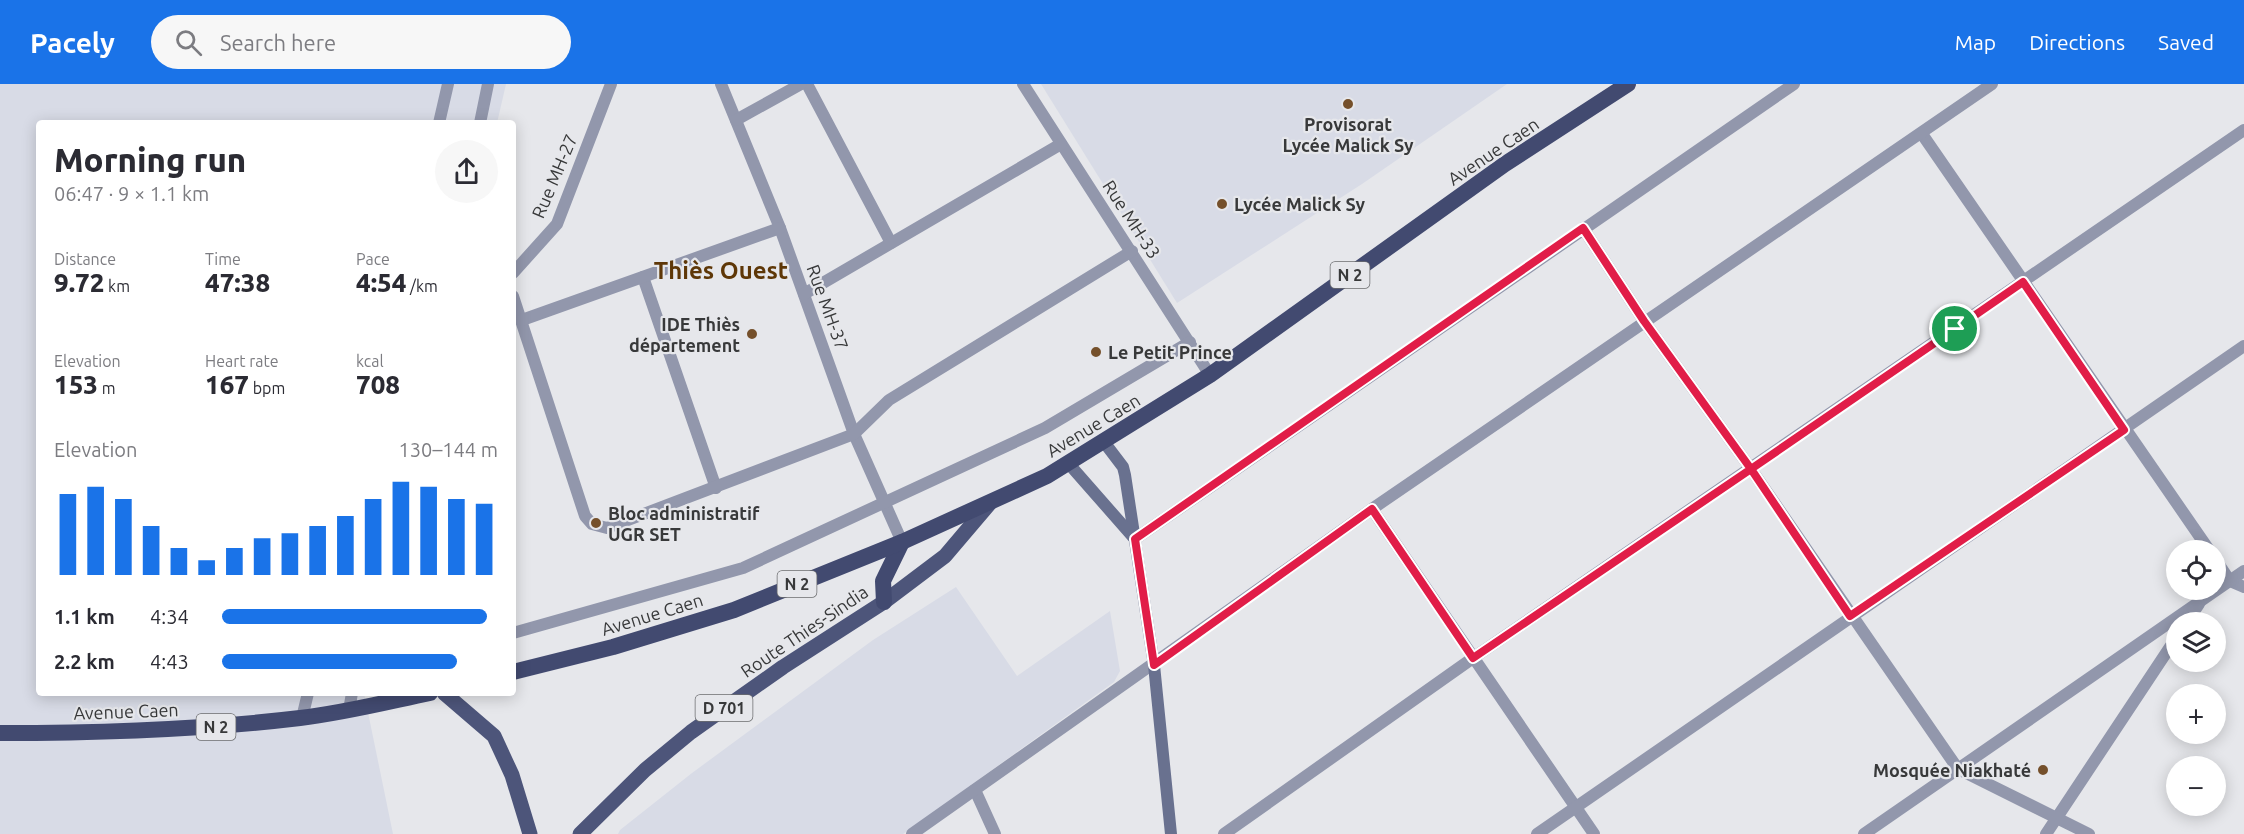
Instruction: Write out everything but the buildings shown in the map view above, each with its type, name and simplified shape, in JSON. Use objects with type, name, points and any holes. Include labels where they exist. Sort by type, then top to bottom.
[{"type":"highway","name":"Avenue Caen","points":[[516,671],[613,647],[734,610],[902,542],[990,503],[1069,464],[1210,375],[1505,164],[1628,84]]},
{"type":"highway","points":[[884,602],[883,581],[902,542]]},
{"type":"highway","name":"Avenue Caen","points":[[0,733],[119,733],[302,718],[351,701],[400,696]]},
{"type":"main road","points":[[1104,442],[1123,467],[1154,665],[1171,834]]},
{"type":"main road","points":[[1069,464],[1135,539]]},
{"type":"main road","name":"Route Thies-Sindia","points":[[580,834],[645,770],[691,732],[783,667],[884,602],[945,556],[990,503]]},
{"type":"main road","points":[[447,696],[494,736],[512,775],[530,834]]},
{"type":"street","points":[[440,120],[448,84]]},
{"type":"street","points":[[481,120],[488,84]]},
{"type":"street","name":"Rue MH-27","points":[[516,270],[556,224],[611,84]]},
{"type":"street","name":"Rue MH-37","points":[[721,84],[780,228],[854,434],[902,542]]},
{"type":"street","points":[[736,120],[801,84]]},
{"type":"street","points":[[807,84],[891,243]]},
{"type":"street","name":"Rue MH-33","points":[[1023,84],[1210,375]]},
{"type":"street","points":[[1135,539],[1794,84]]},
{"type":"street","points":[[912,834],[1372,509],[1992,84]]},
{"type":"street","points":[[1224,834],[1473,658],[2244,130]]},
{"type":"street","points":[[1922,134],[2202,540]]},
{"type":"street","points":[[804,294],[1061,144]]},
{"type":"street","points":[[522,320],[780,228]]},
{"type":"street","points":[[1583,228],[1644,321],[1751,469],[1850,616],[1958,769],[2089,834]]},
{"type":"street","points":[[516,304],[588,521],[602,528],[612,527],[854,434],[889,400],[1132,251]]},
{"type":"street","points":[[643,277],[716,488]]},
{"type":"street","points":[[516,632],[743,567],[1044,428],[1190,342]]},
{"type":"street","points":[[1537,834],[2244,346]]},
{"type":"street","points":[[1372,509],[1594,834]]},
{"type":"street","points":[[2226,584],[2244,570]]},
{"type":"street","points":[[2226,575],[2230,581],[2244,587]]},
{"type":"street","points":[[1864,834],[2200,600]]},
{"type":"street","points":[[2046,834],[2166,653]]},
{"type":"street","points":[[302,718],[307,696]]},
{"type":"street","points":[[975,790],[996,834]]},
{"type":"shaded area","points":[[0,84],[506,84],[498,120],[36,120],[36,696],[365,696],[393,834],[0,834]]},
{"type":"shaded area","name":"Lycée Malick Sy","points":[[1041,84],[1507,84],[1362,184],[1177,303]]},
{"type":"shaded area","points":[[956,587],[1017,676],[1110,611],[1120,671],[1114,682],[903,834],[618,834],[620,830],[692,773],[873,640]]},
{"type":"place","name":"Provisorat Lycée Malick Sy","points":[[1348,104]]},
{"type":"place","name":"Lycée Malick Sy","points":[[1222,204]]},
{"type":"place","name":"IDE Thiès département","points":[[752,334]]},
{"type":"place","name":"Le Petit Prince","points":[[1096,352]]},
{"type":"place","name":"Bloc administratif UGR SET","points":[[596,523]]},
{"type":"place","name":"Mosquée Niakhaté","points":[[2043,770]]},
{"type":"district","name":"Thiès Ouest","points":[[721,270]]},
{"type":"route","points":[[1955,329],[1751,469],[1644,321],[1583,228],[1135,539],[1154,665],[1372,509],[1473,658],[1751,469],[1850,616],[2124,430],[2023,282],[1955,329]]}]
